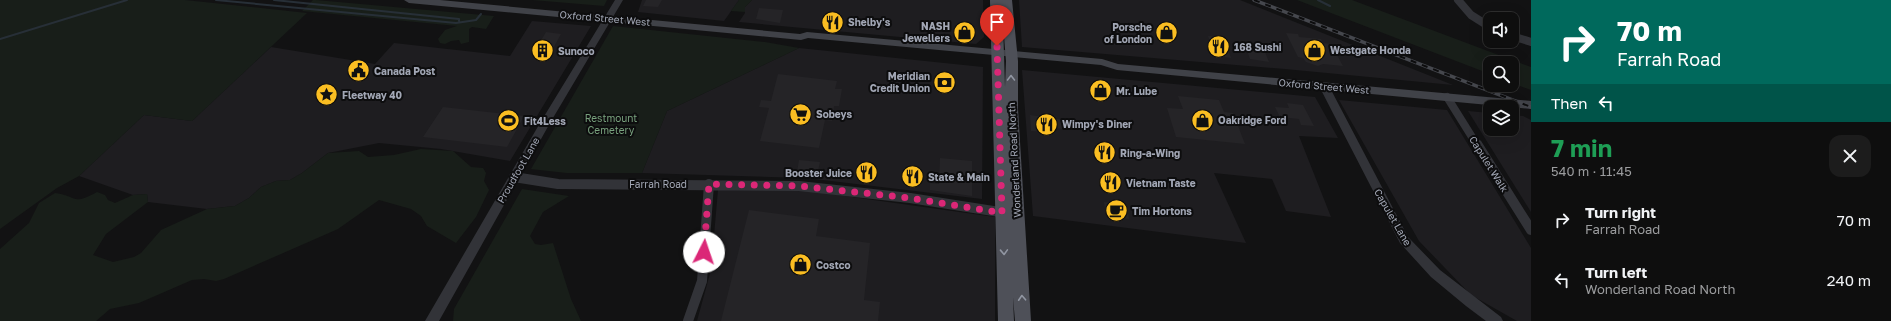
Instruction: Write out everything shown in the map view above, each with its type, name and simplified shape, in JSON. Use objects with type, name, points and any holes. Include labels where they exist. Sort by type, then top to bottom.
[{"type":"main road","name":"Oxford Street West","points":[[409,0],[801,37],[806,41],[1011,57],[1102,70],[1117,67],[1531,105]]},
{"type":"main road","name":"Wonderland Road North","points":[[996,0],[998,56],[1009,214],[1023,321]]},
{"type":"main road","name":"Wonderland Road North","points":[[1006,0],[1011,57],[1006,321]]},
{"type":"street","name":"Proudfoot Lane","points":[[432,321],[514,177],[619,0]]},
{"type":"street","points":[[1458,0],[1472,15],[1483,22]]},
{"type":"street","points":[[1519,38],[1531,42]]},
{"type":"street","name":"Capulet Lane","points":[[1324,86],[1404,240],[1422,262],[1448,286],[1496,321]]},
{"type":"street","name":"Capulet Walk","points":[[1447,97],[1531,230]]},
{"type":"street","name":"Farrah Road","points":[[514,177],[558,184],[709,184],[799,186],[910,198],[1009,214]]},
{"type":"street","points":[[688,321],[702,281],[709,184]]},
{"type":"shaded area","points":[[642,0],[739,0],[724,21],[638,12]]},
{"type":"shaded area","points":[[752,0],[983,0],[984,37],[976,44],[739,22],[745,13],[745,7]]},
{"type":"shaded area","points":[[1019,0],[1240,0],[1453,85],[1022,47]]},
{"type":"shaded area","points":[[532,21],[591,26],[510,161],[441,149],[379,143],[328,153],[302,173],[290,180],[276,181],[261,187],[249,198],[235,206],[207,209],[148,202],[147,194],[133,195],[79,176],[144,115],[192,121],[271,47],[375,64],[394,43],[510,56]]},
{"type":"shaded area","points":[[799,48],[983,67],[982,199],[806,178],[642,173],[667,111]]},
{"type":"shaded area","points":[[1022,70],[1315,97],[1338,138],[1299,136],[1331,217],[1286,211],[1272,179],[1214,173],[1246,243],[1033,216]]},
{"type":"shaded area","points":[[1339,100],[1447,110],[1531,248],[1531,321],[1517,321],[1471,295],[1419,241]]},
{"type":"shaded area","points":[[1468,111],[1483,112],[1483,135]]},
{"type":"shaded area","points":[[1519,116],[1531,120],[1531,212],[1484,136],[1519,136]]},
{"type":"shaded area","points":[[718,190],[802,190],[995,217],[995,321],[697,321],[711,270]]},
{"type":"green space","points":[[0,0],[185,0],[307,13],[192,121],[144,115],[79,176],[57,188],[0,229]]},
{"type":"green space","points":[[313,0],[494,16],[486,29],[472,27],[469,29],[469,42],[461,44],[459,40],[451,41],[445,44],[440,43],[438,39],[445,30],[457,26],[302,11]]},
{"type":"green space","points":[[532,0],[607,0],[604,6]]},
{"type":"green space","points":[[739,0],[752,0],[745,7],[745,12],[731,11]]},
{"type":"green space","points":[[1297,0],[1352,0],[1502,56],[1483,56],[1483,71]]},
{"type":"green space","name":"Restmount Cemetery","points":[[613,26],[765,42],[799,48],[667,111],[642,173],[567,173],[531,169]]},
{"type":"green space","points":[[1519,63],[1531,67],[1531,90],[1519,86]]},
{"type":"green space","points":[[421,149],[453,151],[471,167],[483,168],[486,173],[484,181],[489,190],[476,217],[456,243],[427,226],[421,216],[411,209],[379,200],[338,229],[224,279],[216,281],[204,279],[192,280],[139,303],[110,309],[96,321],[0,321],[0,249],[29,223],[39,203],[55,193],[78,199],[97,192],[105,195],[108,200],[115,203],[133,195],[147,194],[148,202],[106,234],[93,255],[113,262],[134,257],[141,253],[161,230],[207,209],[235,206],[249,198],[261,187],[276,181],[290,180],[302,173],[328,153],[359,151],[368,157],[394,155]]},
{"type":"green space","points":[[522,189],[569,196],[543,212],[530,236],[535,244],[541,245],[553,243],[571,299],[581,321],[453,321],[454,309]]},
{"type":"building","points":[[646,0],[662,0],[658,7],[643,6]]},
{"type":"building","points":[[759,8],[783,10],[780,23],[756,19]]},
{"type":"building","points":[[546,32],[561,34],[549,56],[533,54]]},
{"type":"building","name":"Westgate Honda","points":[[1286,33],[1298,34],[1299,37],[1321,39],[1323,43],[1331,44],[1343,66],[1323,64],[1318,66],[1306,62],[1303,58],[1298,57]]},
{"type":"building","name":"168 Sushi","points":[[1208,36],[1224,37],[1231,58],[1215,56]]},
{"type":"building","points":[[1245,45],[1263,47],[1269,62],[1250,59]]},
{"type":"building","name":"Sobeys","points":[[778,74],[837,81],[835,89],[842,89],[839,106],[834,106],[832,121],[825,120],[819,148],[760,141],[769,108],[759,107],[761,100],[771,101]]},
{"type":"building","name":"Mr. Lube","points":[[1093,84],[1105,86],[1108,97],[1095,96]]},
{"type":"building","name":"Oakridge Ford","points":[[1178,96],[1219,100],[1224,112],[1233,113],[1245,144],[1176,137],[1167,108],[1183,109]]},
{"type":"building","points":[[1287,103],[1303,105],[1314,126],[1301,125],[1299,119],[1280,117],[1275,107],[1289,108]]},
{"type":"building","points":[[443,107],[524,116],[507,147],[423,137]]},
{"type":"building","name":"Wimpy's Diner","points":[[1030,115],[1064,120],[1065,129],[1051,128],[1051,130],[1045,130],[1045,132],[1031,131]]},
{"type":"building","points":[[940,158],[972,161],[972,196],[930,190],[930,183],[939,184]]},
{"type":"building","points":[[799,160],[820,162],[817,175],[797,172]]},
{"type":"building","name":"Tim Hortons","points":[[1104,202],[1127,205],[1129,219],[1106,216]]},
{"type":"building","name":"Costco","points":[[749,210],[819,219],[816,236],[870,243],[864,300],[880,302],[878,321],[721,321]]},
{"type":"waterway","points":[[0,39],[127,0]]},
{"type":"waterway","points":[[216,0],[456,23],[476,20],[481,14]]},
{"type":"waterway","points":[[274,0],[459,19],[459,21]]},
{"type":"waterway","points":[[1318,0],[1330,6]]},
{"type":"railway","points":[[1254,0],[1531,107]]},
{"type":"place","name":"Shelby's","points":[[833,22]]},
{"type":"place","name":"NASH Jewellers","points":[[965,32]]},
{"type":"place","name":"Porsche of London","points":[[1167,33]]},
{"type":"place","name":"168 Sushi","points":[[1219,47]]},
{"type":"place","name":"Westgate Honda","points":[[1315,50]]},
{"type":"place","name":"Sunoco","points":[[543,51]]},
{"type":"place","name":"Canada Post","points":[[358,71]]},
{"type":"place","name":"Meridian Credit Union","points":[[945,82]]},
{"type":"place","name":"Mr. Lube","points":[[1100,91]]},
{"type":"place","name":"Fleetway 40","points":[[327,95]]},
{"type":"place","name":"Sobeys","points":[[800,114]]},
{"type":"place","name":"Oakridge Ford","points":[[1203,120]]},
{"type":"place","name":"Fit4Less","points":[[509,121]]},
{"type":"place","name":"Wimpy's Diner","points":[[1047,124]]},
{"type":"place","name":"Ring-a-Wing","points":[[1104,153]]},
{"type":"place","name":"Booster Juice","points":[[867,173]]},
{"type":"place","name":"State & Main","points":[[913,177]]},
{"type":"place","name":"Vietnam Taste","points":[[1110,183]]},
{"type":"place","name":"Tim Hortons","points":[[1117,211]]},
{"type":"place","name":"Costco","points":[[801,265]]},
{"type":"route","points":[[704,252],[709,184],[799,186],[910,198],[1002,213],[997,46]]}]
